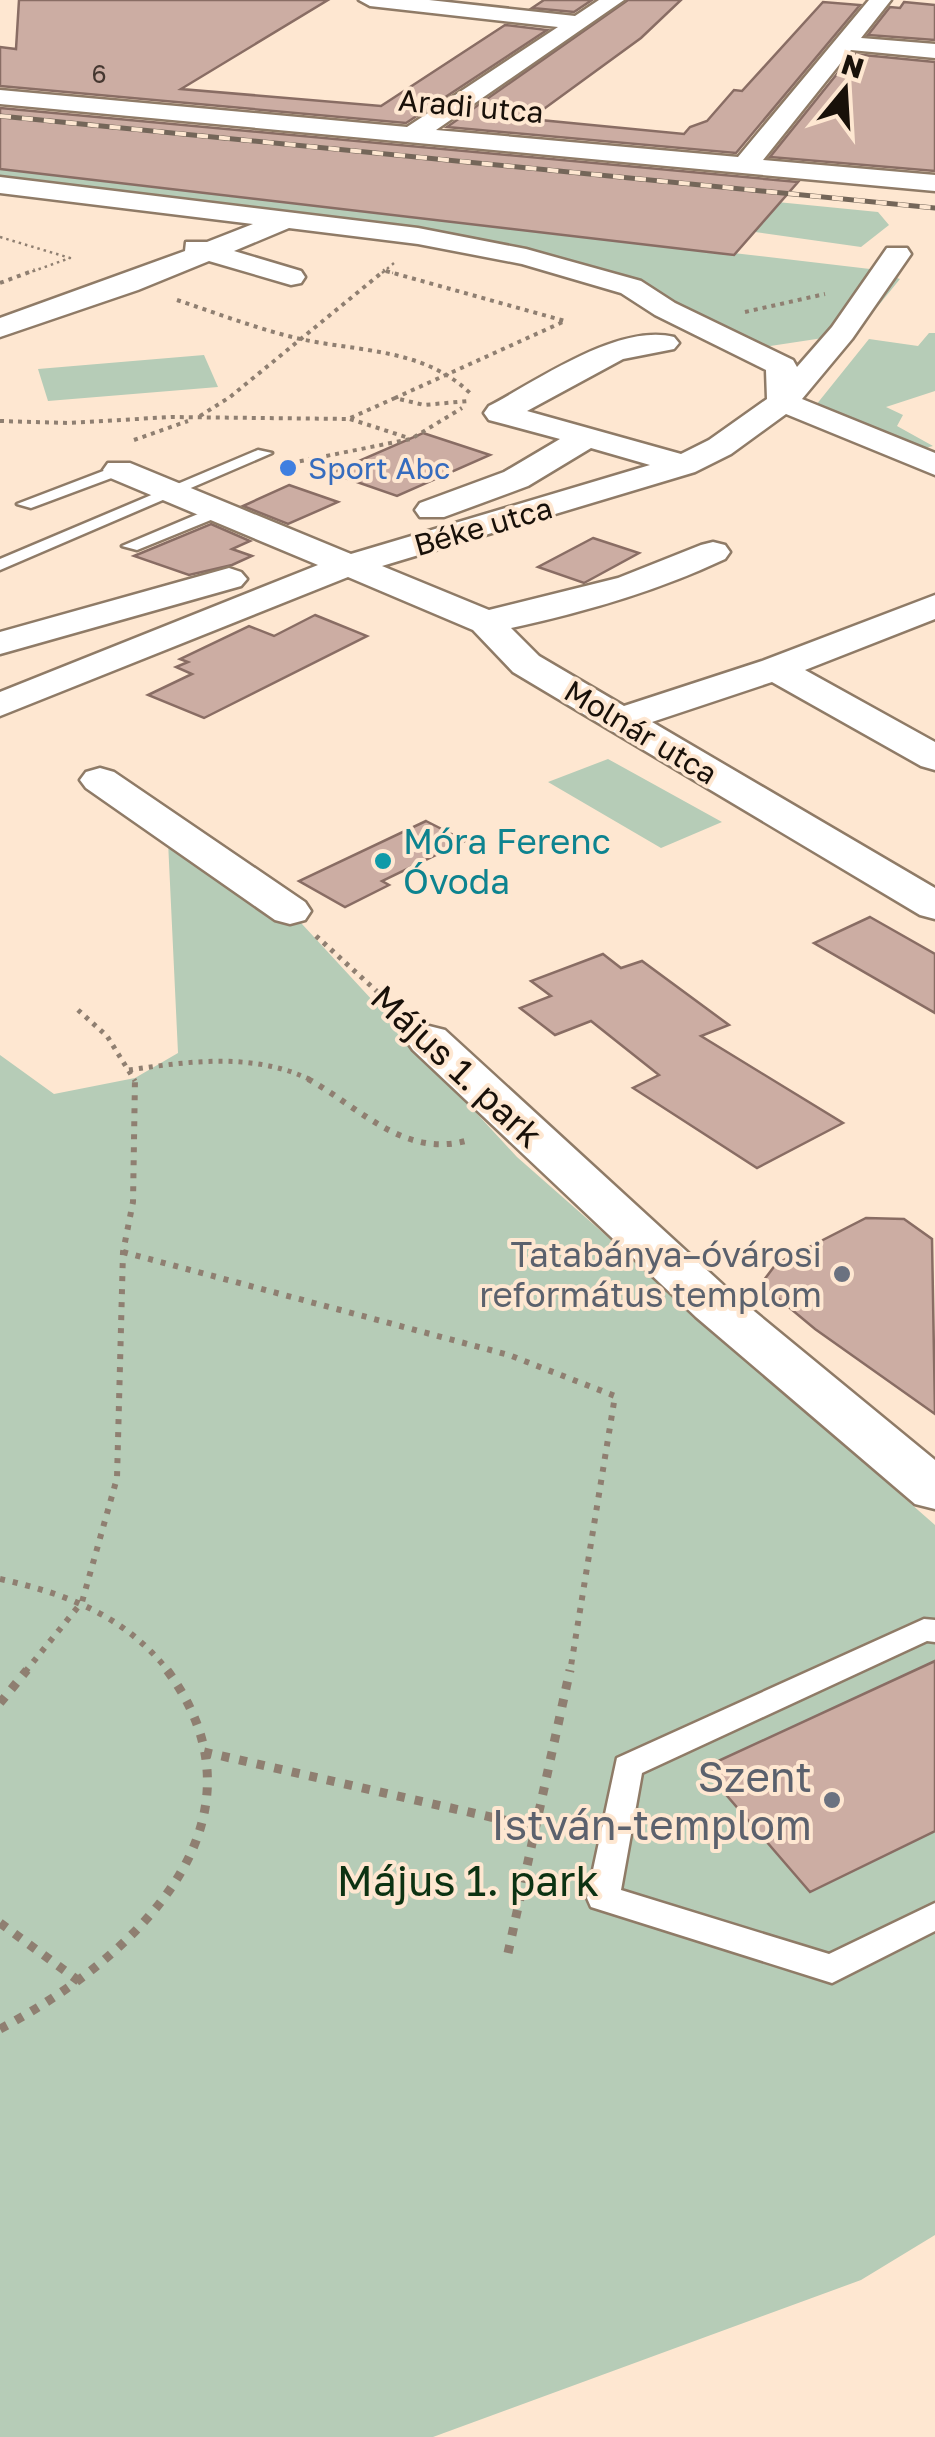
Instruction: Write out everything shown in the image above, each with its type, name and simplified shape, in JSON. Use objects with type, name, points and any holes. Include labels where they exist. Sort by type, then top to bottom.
[{"type":"street","points":[[370,0],[579,23]]},
{"type":"street","points":[[416,134],[613,0]]},
{"type":"street","points":[[744,166],[880,0]]},
{"type":"street","points":[[846,44],[935,51]]},
{"type":"street","name":"Aradi utca","points":[[0,96],[935,183]]},
{"type":"street","points":[[0,185],[448,241],[558,264],[631,288],[782,366],[778,384],[783,402],[935,465]]},
{"type":"street","points":[[0,328],[128,284],[285,220]]},
{"type":"street","points":[[173,242],[291,277]]},
{"type":"street","name":"Béke utca","points":[[0,705],[344,553],[684,465],[732,440],[783,402],[842,333],[897,254]]},
{"type":"street","points":[[664,342],[614,352],[500,413],[684,465]]},
{"type":"street","points":[[344,553],[516,479],[587,437]]},
{"type":"street","name":"Molnár utca","points":[[119,470],[217,511],[344,553],[486,622],[526,664],[935,906]]},
{"type":"street","points":[[486,622],[574,604],[658,580],[714,552]]},
{"type":"street","points":[[0,642],[229,579]]},
{"type":"street","points":[[620,720],[775,669],[935,606]]},
{"type":"street","points":[[893,621],[935,640]]},
{"type":"street","points":[[775,669],[935,758]]},
{"type":"street","points":[[100,780],[290,911]]},
{"type":"street","name":"Május 1. park","points":[[429,1040],[714,1306],[935,1490]]},
{"type":"lane","points":[[0,565],[264,454]]},
{"type":"lane","points":[[25,504],[119,470]]},
{"type":"lane","points":[[132,546],[217,511]]},
{"type":"lane","points":[[935,1631],[924,1630],[628,1766],[603,1898],[832,1969],[935,1916]]},
{"type":"path","points":[[0,236],[70,258],[0,283]]},
{"type":"path","points":[[119,470],[117,448],[213,409],[386,271],[565,320],[348,419]]},
{"type":"path","points":[[693,322],[879,280]]},
{"type":"path","points":[[128,284],[300,339],[405,358],[448,373],[471,391],[468,401]]},
{"type":"path","points":[[282,466],[410,438],[484,395]]},
{"type":"path","points":[[395,398],[424,405],[468,401]]},
{"type":"path","points":[[0,421],[348,419],[410,438]]},
{"type":"path","name":"Május 1. park","points":[[290,911],[429,1040]]},
{"type":"path","points":[[0,1702],[82,1602],[116,1478],[123,1252],[133,1202],[135,1078],[106,1036],[78,1010]]},
{"type":"path","points":[[129,1070],[190,1060],[241,1060],[292,1070],[413,1143],[454,1149],[484,1132],[494,1118],[498,1102]]},
{"type":"path","points":[[123,1252],[509,1356],[615,1396],[598,1526],[539,1828],[508,1953]]},
{"type":"path","points":[[0,1579],[82,1602],[152,1651],[195,1715],[204,1752],[206,1792],[199,1832],[183,1873],[158,1912],[124,1950],[83,1984],[0,2029]]},
{"type":"path","points":[[204,1752],[539,1828]]},
{"type":"path","points":[[0,1922],[83,1984]]},
{"type":"green space","points":[[0,125],[878,212],[889,225],[861,247]]},
{"type":"green space","points":[[0,167],[870,269],[900,279],[856,333],[750,349],[665,309],[526,256],[0,188]]},
{"type":"green space","points":[[929,333],[935,333],[935,391],[886,407],[903,415],[897,426],[933,446],[906,453],[816,405],[869,339],[918,346]]},
{"type":"green space","points":[[204,355],[218,387],[48,401],[38,369]]},
{"type":"green space","points":[[608,759],[722,822],[661,848],[548,782]]},
{"type":"green space","name":"Május 1. park","points":[[167,820],[290,911],[517,1157],[935,1525],[935,2235],[861,2280],[433,2437],[0,2437],[0,1055],[54,1094],[135,1078],[178,1053]]},
{"type":"building","points":[[19,0],[328,0],[181,89],[381,106],[505,25],[547,30],[406,123],[0,86],[0,47],[16,49]]},
{"type":"building","points":[[544,0],[592,0],[574,12],[532,8]]},
{"type":"building","points":[[628,0],[681,0],[641,38],[530,119],[684,134],[690,127],[707,121],[734,90],[742,91],[823,2],[860,5],[736,153],[447,127]]},
{"type":"building","points":[[904,2],[935,5],[935,40],[868,35],[890,7],[900,8]]},
{"type":"building","points":[[853,54],[935,62],[935,171],[770,157]]},
{"type":"building","points":[[0,108],[798,182],[734,255],[0,169]]},
{"type":"building","points":[[423,433],[490,455],[397,496],[331,473]]},
{"type":"building","points":[[289,485],[338,502],[288,524],[243,506]]},
{"type":"building","points":[[211,524],[250,541],[232,549],[252,556],[189,575],[134,556]]},
{"type":"building","points":[[593,538],[639,553],[584,583],[538,567]]},
{"type":"building","points":[[315,615],[367,636],[204,718],[148,695],[192,674],[176,667],[188,662],[180,659],[249,626],[274,636]]},
{"type":"building","name":"Móra Ferenc Óvoda","points":[[426,821],[465,841],[382,881],[389,885],[345,907],[299,881]]},
{"type":"building","points":[[870,917],[935,954],[935,1013],[814,943]]},
{"type":"building","points":[[603,954],[621,968],[642,961],[729,1025],[701,1036],[843,1123],[757,1168],[633,1088],[659,1075],[591,1021],[555,1035],[520,1008],[551,996],[531,981]]},
{"type":"building","points":[[866,1218],[904,1219],[932,1239],[935,1414],[815,1329],[761,1284],[776,1264]]},
{"type":"building","name":"Szent István-templom","points":[[935,1661],[935,1831],[810,1892],[703,1768]]},
{"type":"railway","points":[[0,116],[935,208]]},
{"type":"place","name":"Sport Abc","points":[[288,468]]},
{"type":"place","name":"Móra Ferenc Óvoda","points":[[383,861]]},
{"type":"place","name":"Tatabánya–óvárosi református templom","points":[[842,1274]]},
{"type":"place","name":"Szent István-templom","points":[[832,1800]]}]
